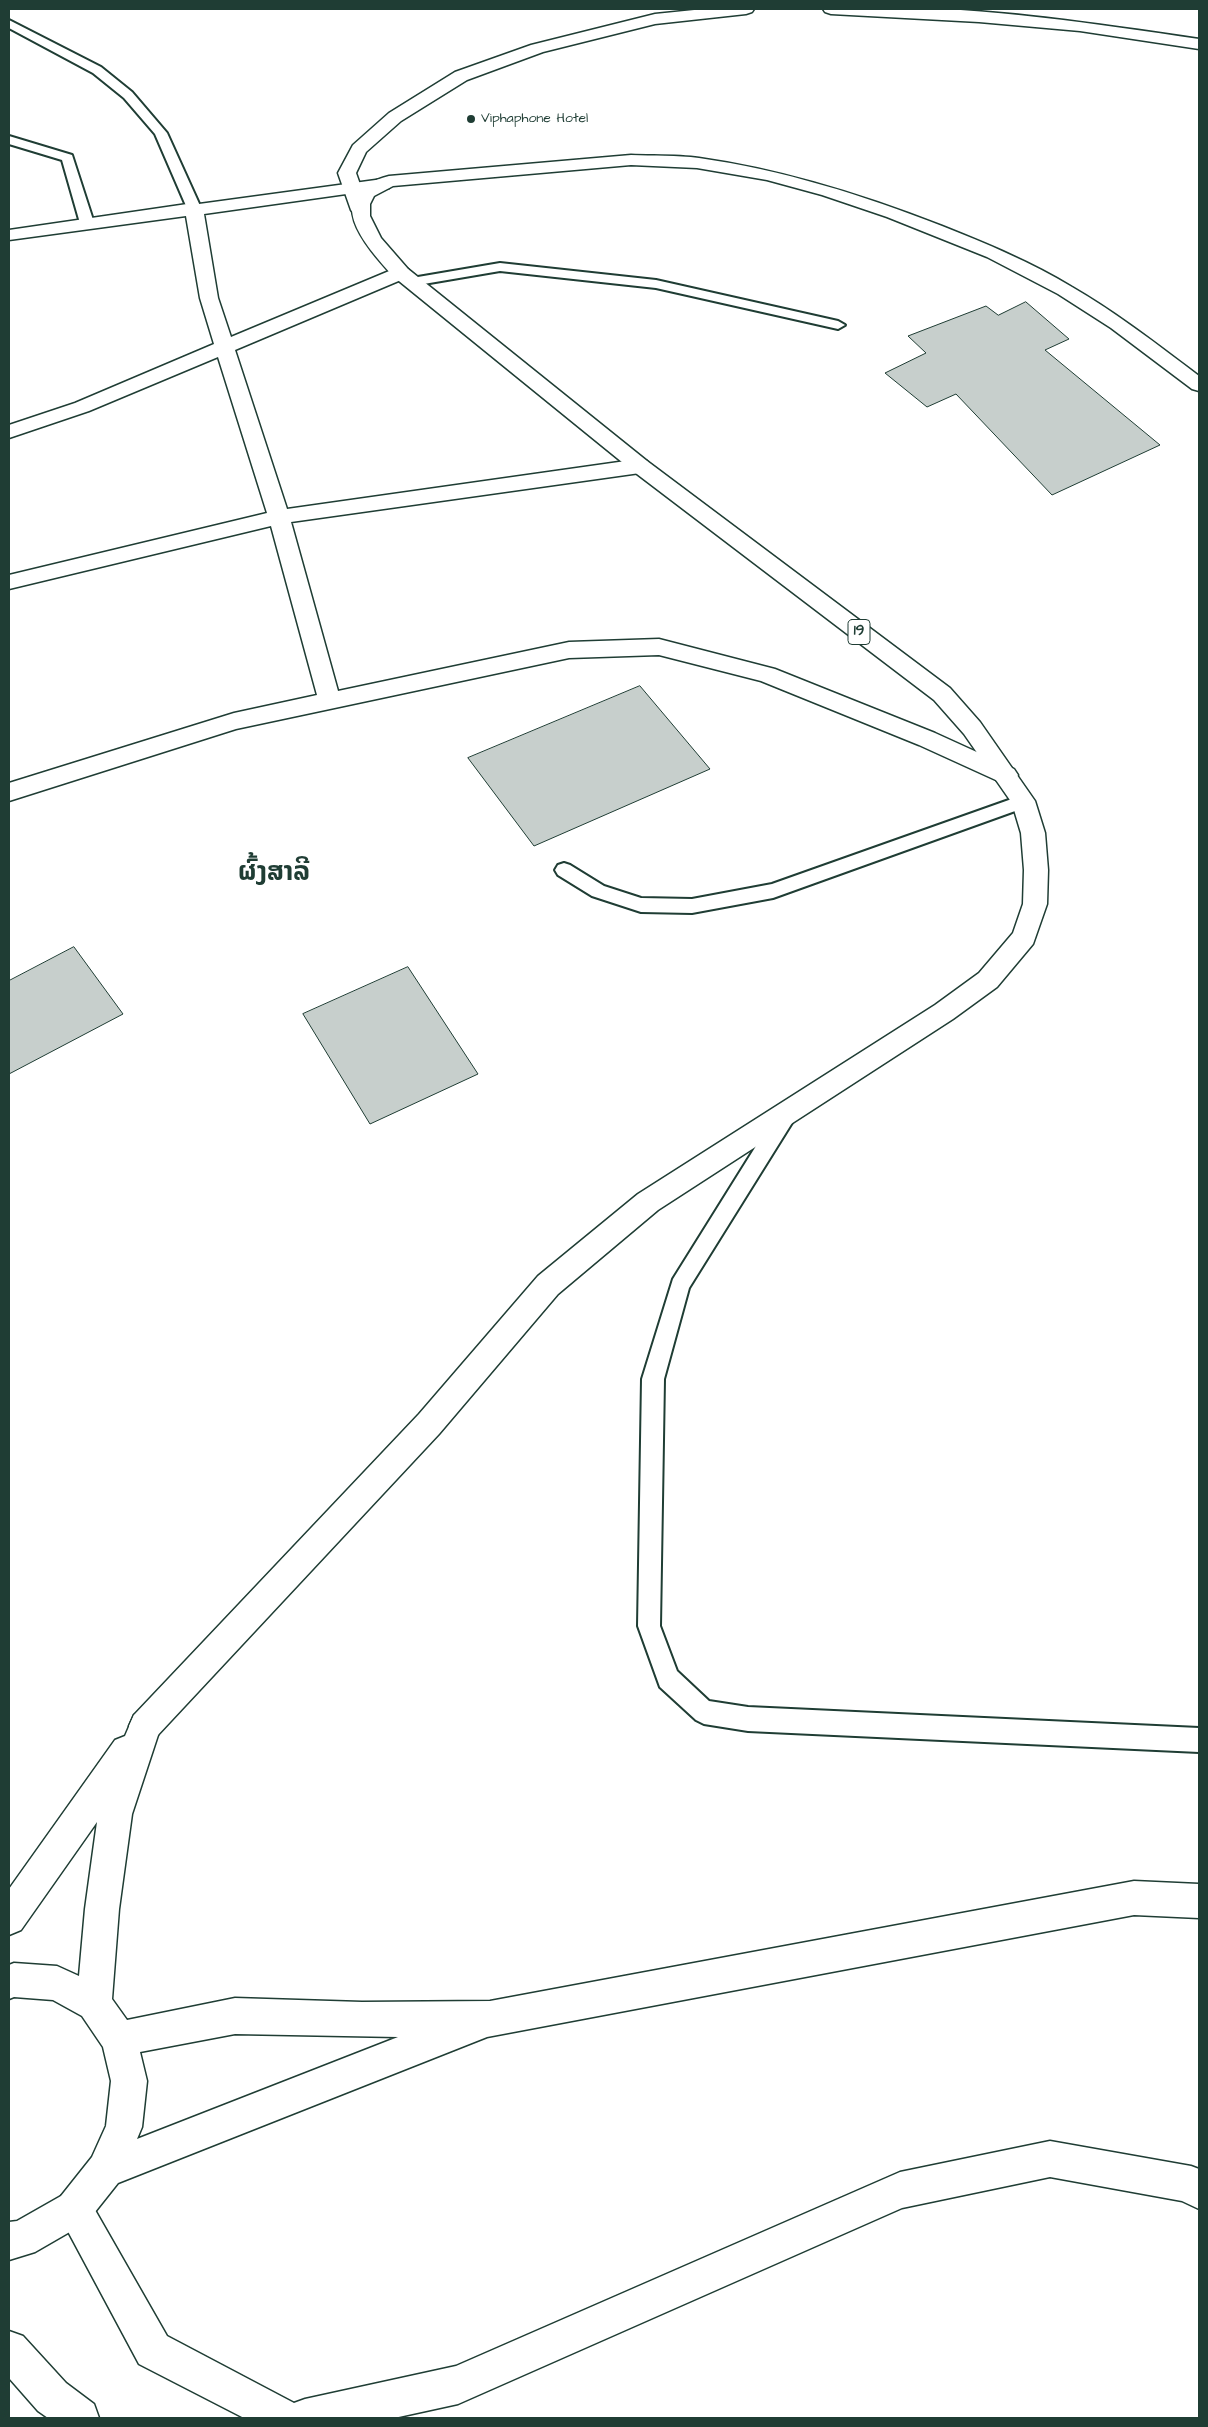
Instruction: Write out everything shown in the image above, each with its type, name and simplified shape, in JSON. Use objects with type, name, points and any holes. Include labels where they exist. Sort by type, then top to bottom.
[{"type":"main road","points":[[356,200],[347,172],[359,149],[395,117],[461,76],[537,48],[655,19],[746,9]]},
{"type":"main road","points":[[831,9],[979,17],[1080,26],[1199,44]]},
{"type":"main road","points":[[9,235],[194,208],[356,200],[365,198],[383,184],[413,178],[632,160],[697,163],[768,175],[828,190],[893,213],[994,253],[1065,290],[1110,319],[1199,385]]},
{"type":"main road","name":"19","points":[[145,1726],[430,1424],[548,1285],[648,1202],[944,1012],[980,985],[1024,937],[1035,904],[1036,870],[1033,833],[1023,802],[972,728],[942,694],[640,466],[406,278],[378,248],[361,222],[356,200]]},
{"type":"main road","points":[[194,208],[209,298],[279,517],[330,701]]},
{"type":"main road","points":[[9,432],[82,407],[225,348],[406,278]]},
{"type":"main road","points":[[9,582],[279,517],[640,466]]},
{"type":"main road","points":[[9,792],[234,721],[569,650],[659,646],[767,675],[927,739],[1006,775]]},
{"type":"main road","points":[[9,1918],[145,1726]]},
{"type":"main road","points":[[94,2004],[102,1909],[115,1814],[145,1726]]},
{"type":"main road","points":[[119,2039],[235,2016],[362,2020],[490,2019],[1134,1898],[1199,1901]]},
{"type":"main road","points":[[9,1982],[14,1980],[57,1983],[94,2004],[119,2039],[129,2081],[124,2126],[105,2170],[74,2209],[13,2244]]},
{"type":"main road","points":[[105,2170],[490,2019]]},
{"type":"main road","points":[[305,2418],[458,2385],[900,2190],[1050,2159],[1191,2184],[1199,2191]]},
{"type":"main road","points":[[74,2209],[153,2350],[283,2418]]},
{"type":"main road","points":[[9,2350],[52,2397],[80,2418]]},
{"type":"lane","points":[[9,23],[97,70],[128,95],[162,133],[194,208]]},
{"type":"lane","points":[[9,140],[68,158],[87,223]]},
{"type":"lane","points":[[406,278],[500,267],[656,284],[838,324]]},
{"type":"lane","points":[[564,870],[598,891],[641,905],[692,906],[773,891],[1023,802]]},
{"type":"lane","points":[[788,1112],[680,1285],[653,1379],[649,1626],[668,1679],[704,1712],[748,1719],[1199,1740]]},
{"type":"building","points":[[1026,302],[1069,339],[1045,350],[1160,445],[1052,495],[956,394],[927,407],[885,373],[926,353],[908,336],[986,306],[998,315]]},
{"type":"building","points":[[640,686],[710,769],[534,846],[468,758]]},
{"type":"building","points":[[74,947],[123,1014],[9,1074],[9,981]]},
{"type":"building","points":[[408,967],[478,1074],[370,1124],[303,1014]]},
{"type":"place","name":"Viphaphone Hotel","points":[[471,119]]},
{"type":"district","name":"ຜົ້ງສາລີ","points":[[274,875]]}]
